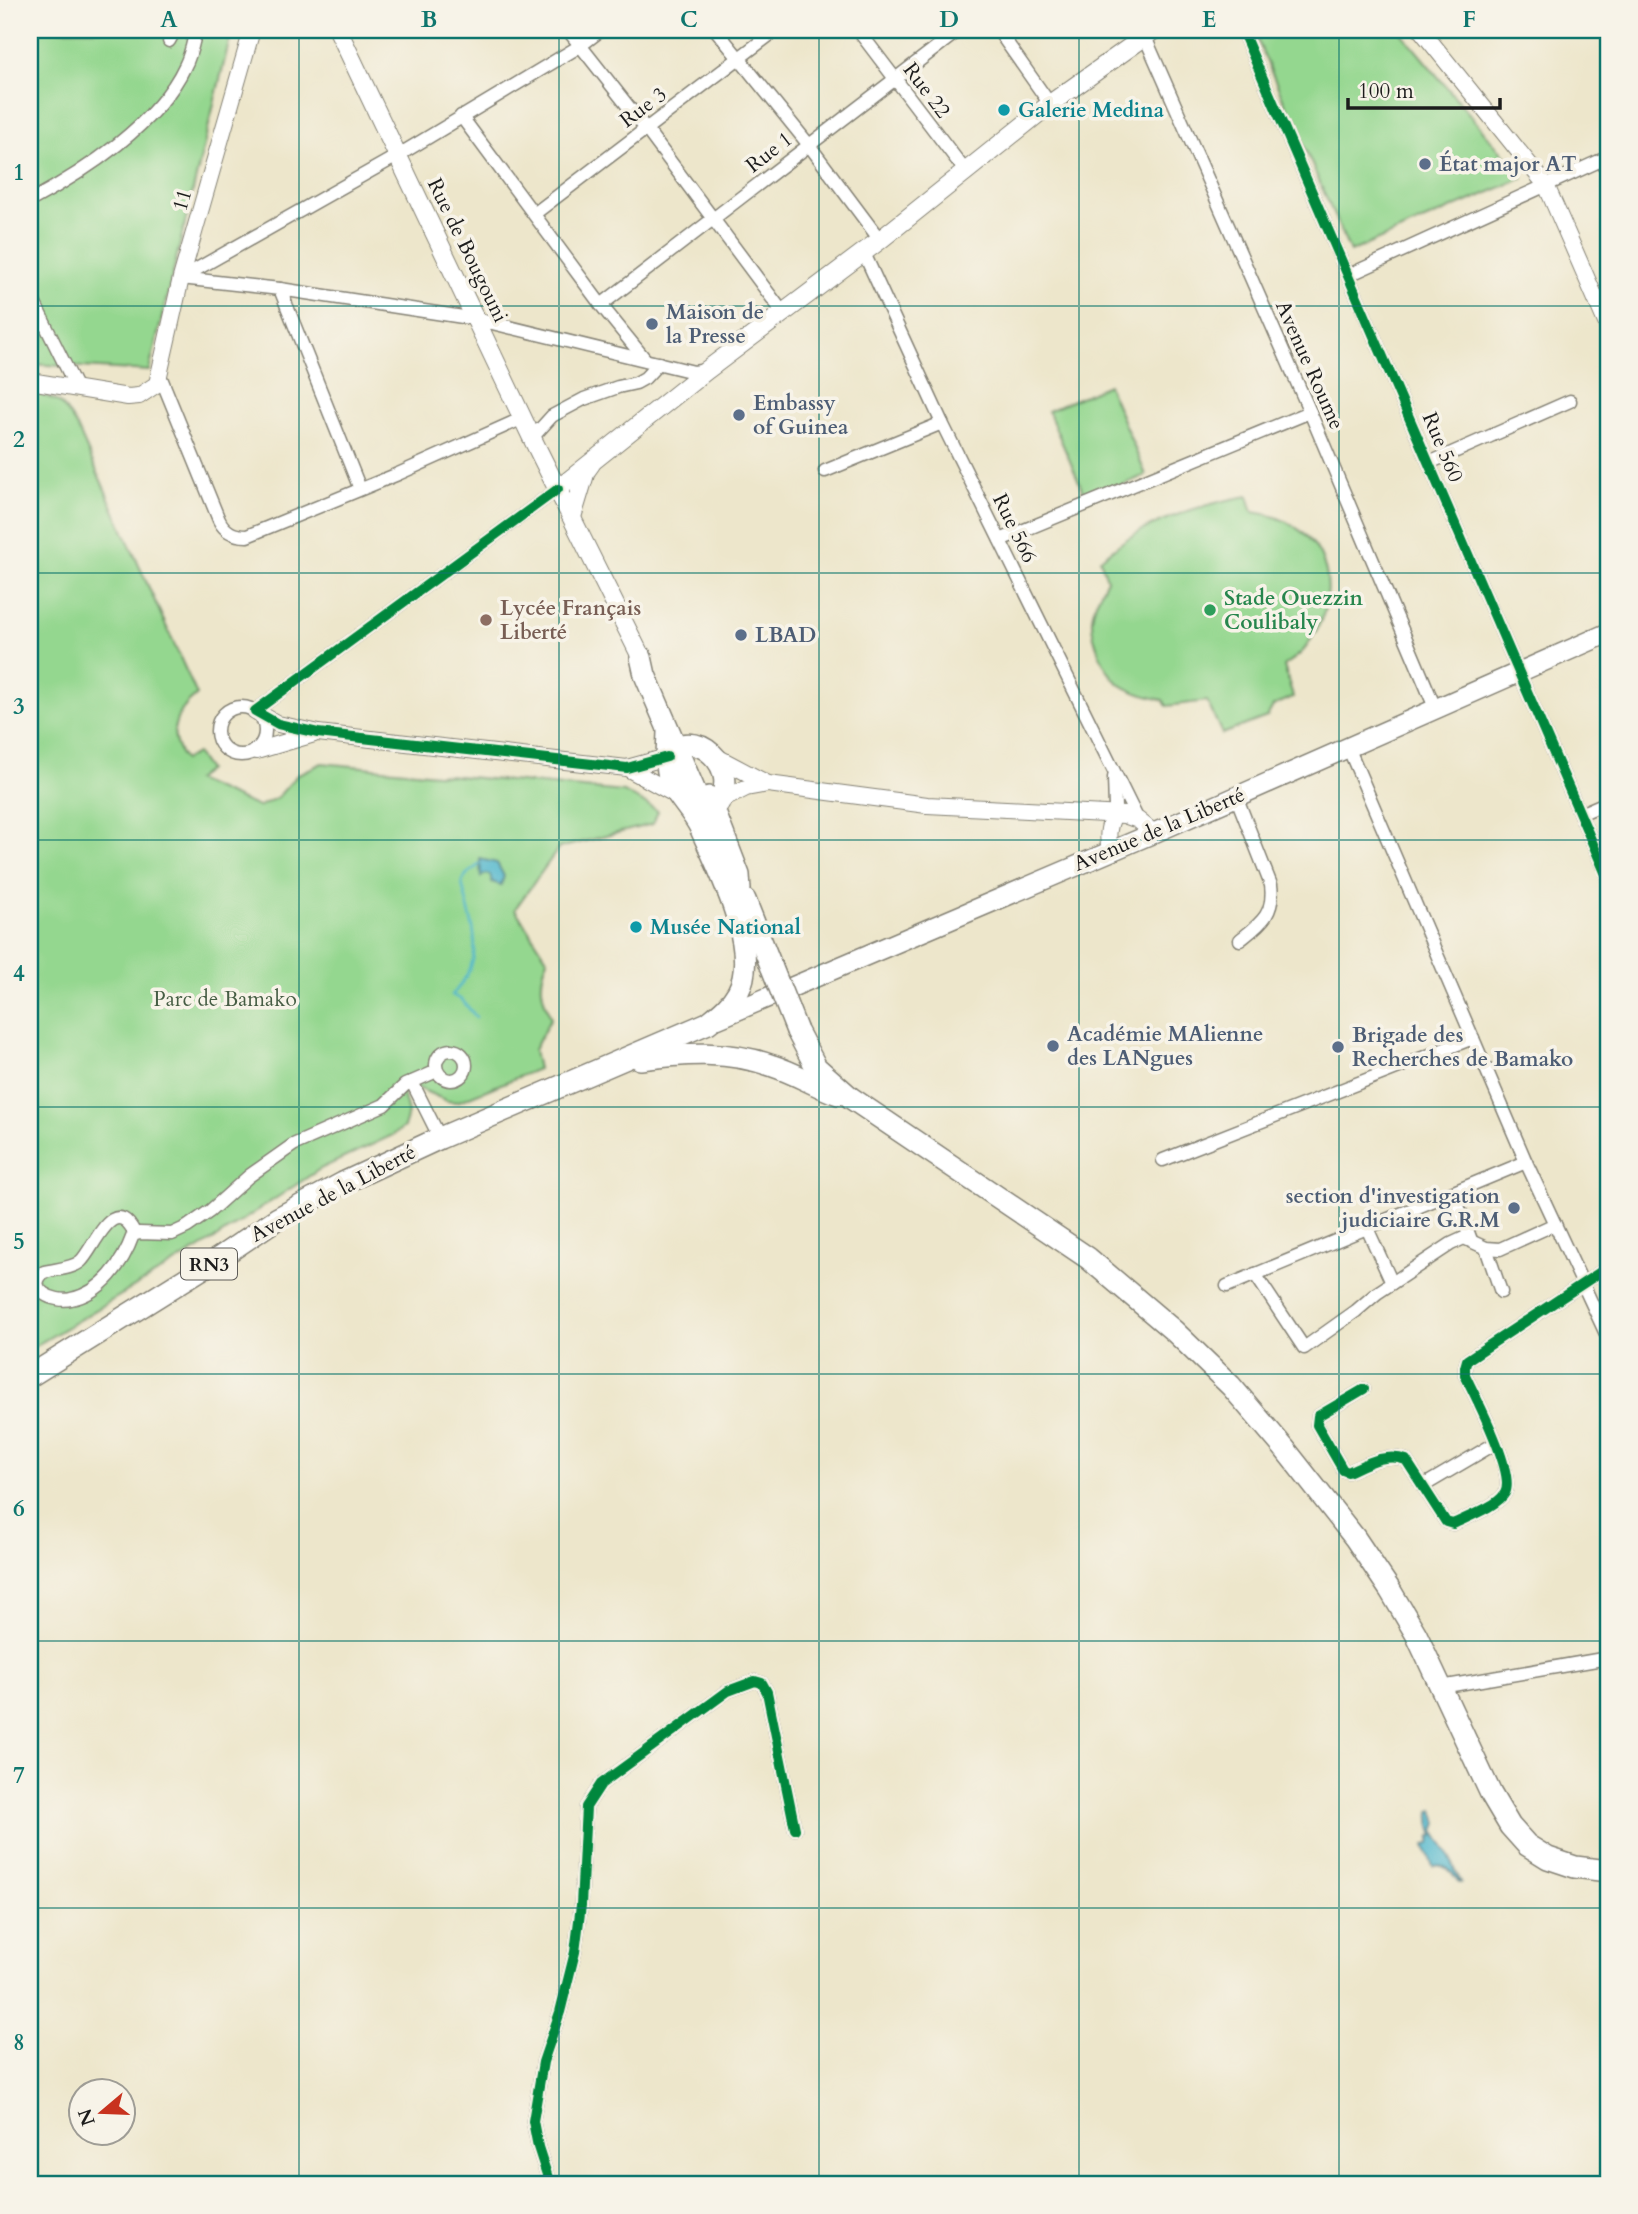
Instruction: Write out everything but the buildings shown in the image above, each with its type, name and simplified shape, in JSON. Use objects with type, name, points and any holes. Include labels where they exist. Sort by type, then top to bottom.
[{"type":"highway","points":[[641,657],[645,676],[675,745],[713,806],[739,875],[740,890],[797,1031],[816,1067],[851,1098],[1088,1258],[1174,1331],[1231,1386],[1355,1538],[1390,1590],[1416,1634],[1491,1794],[1510,1826],[1527,1845],[1548,1858],[1575,1867],[1608,1871]]},
{"type":"highway","points":[[675,745],[703,749],[717,757],[722,764],[726,783],[713,806]]},
{"type":"highway","points":[[617,1062],[708,1023],[731,1003],[740,989],[744,968],[745,946],[741,927],[693,812],[672,783],[668,771],[675,745]]},
{"type":"highway","points":[[617,1062],[683,1054],[733,1056],[775,1066],[826,1090],[851,1098]]},
{"type":"highway","name":"Avenue de la Liberté","points":[[30,1376],[278,1218],[343,1183],[439,1138],[617,1062]]},
{"type":"main road","name":"Rue de Bougouni","points":[[338,30],[532,438],[641,657]]},
{"type":"main road","points":[[558,489],[707,370],[784,314],[1050,104],[1146,32]]},
{"type":"main road","points":[[572,517],[586,471],[592,461]]},
{"type":"main road","name":"Avenue de la Liberté","points":[[708,1023],[1154,833],[1608,633]]},
{"type":"street","points":[[30,201],[51,190],[129,135],[163,100],[186,66],[197,30]]},
{"type":"street","name":"11","points":[[158,378],[181,278],[252,30]]},
{"type":"street","points":[[568,30],[646,128],[784,314]]},
{"type":"street","points":[[181,278],[397,156],[580,46],[601,30]]},
{"type":"street","points":[[716,30],[809,145],[880,240]]},
{"type":"street","name":"Rue 3","points":[[534,214],[776,30]]},
{"type":"street","name":"Rue 22","points":[[858,30],[966,172]]},
{"type":"street","name":"Rue 1","points":[[601,305],[960,30]]},
{"type":"street","points":[[998,30],[1050,104]]},
{"type":"street","name":"Rue 560","points":[[1242,30],[1608,879]]},
{"type":"street","points":[[1422,30],[1546,185],[1608,327]]},
{"type":"street","name":"Avenue Roume","points":[[1146,32],[1436,710]]},
{"type":"street","points":[[461,116],[601,305],[644,358]]},
{"type":"street","points":[[1349,275],[1608,157]]},
{"type":"street","name":"Rue 566","points":[[863,251],[942,423],[1138,820]]},
{"type":"street","points":[[181,278],[280,289],[476,318],[694,372],[707,370]]},
{"type":"street","points":[[280,289],[360,489]]},
{"type":"street","points":[[30,294],[77,389]]},
{"type":"street","points":[[532,438],[552,416],[584,399],[636,383],[645,378],[659,363]]},
{"type":"street","points":[[30,381],[128,397],[139,396],[158,378],[223,528],[238,536],[247,536],[523,418]]},
{"type":"street","points":[[1429,463],[1570,401]]},
{"type":"street","points":[[1000,540],[1310,412]]},
{"type":"street","points":[[825,471],[942,423]]},
{"type":"street","points":[[255,711],[558,489]]},
{"type":"street","points":[[318,733],[242,755],[223,747],[218,733],[220,719],[231,710],[244,707],[278,724],[318,733],[627,768],[682,799],[713,806],[746,789],[768,784],[927,805],[1124,815],[1138,820],[1154,833]]},
{"type":"street","points":[[255,711],[265,726],[265,736],[256,751]]},
{"type":"street","points":[[627,768],[675,745]]},
{"type":"street","points":[[1348,747],[1526,1162],[1608,1338]]},
{"type":"street","points":[[717,757],[768,784]]},
{"type":"street","points":[[1110,850],[1107,837],[1115,808],[1113,773]]},
{"type":"street","points":[[1236,796],[1270,885],[1273,900],[1268,914],[1240,940]]},
{"type":"street","points":[[1580,814],[1608,802]]},
{"type":"street","points":[[1163,1160],[1473,1038]]},
{"type":"street","points":[[135,1234],[172,1234],[187,1227],[210,1211],[249,1176],[293,1145],[384,1105],[405,1085],[437,1072]]},
{"type":"street","points":[[412,1082],[439,1138]]},
{"type":"street","points":[[1227,1286],[1526,1162]]},
{"type":"street","points":[[1453,1192],[1471,1240]]},
{"type":"street","points":[[123,1220],[131,1226],[135,1234],[112,1275],[86,1293],[71,1299],[58,1300],[47,1297],[40,1291],[40,1276],[44,1272],[81,1261],[106,1223],[123,1220]]},
{"type":"street","points":[[1255,1274],[1304,1348],[1392,1283],[1451,1244],[1464,1238],[1486,1248],[1500,1249],[1555,1224]]},
{"type":"street","points":[[1367,1228],[1392,1283]]},
{"type":"street","points":[[1486,1248],[1501,1292]]},
{"type":"street","points":[[1364,1389],[1318,1416],[1317,1425],[1343,1469],[1348,1472],[1373,1460],[1406,1460],[1449,1524],[1499,1501],[1506,1492],[1508,1482],[1496,1443],[1465,1375],[1467,1360],[1608,1267]]},
{"type":"street","points":[[1423,1486],[1496,1443]]},
{"type":"street","points":[[1441,1687],[1608,1658]]},
{"type":"street","points":[[550,2184],[533,2121],[543,2062],[560,2012],[575,1952],[586,1807],[601,1784],[728,1691],[755,1681],[762,1683],[767,1692],[795,1829]]},
{"type":"green space","points":[[30,30],[232,30],[149,371],[30,364]]},
{"type":"green space","points":[[1253,30],[1399,30],[1523,178],[1350,252]]},
{"type":"green space","points":[[1108,385],[1146,475],[1087,500],[1048,411]]},
{"type":"green space","name":"Parc de Bamako","points":[[30,393],[59,402],[77,427],[197,695],[182,710],[174,733],[175,742],[184,760],[196,753],[208,770],[195,780],[258,807],[278,797],[298,774],[322,763],[624,792],[658,811],[653,824],[559,848],[515,909],[548,960],[542,989],[551,1018],[534,1050],[538,1069],[457,1102],[447,1101],[416,1087],[403,1093],[408,1113],[404,1127],[393,1135],[320,1169],[210,1242],[30,1349]]},
{"type":"green space","name":"Stade Ouezzin Coulibaly","points":[[1248,496],[1253,512],[1275,517],[1294,526],[1309,538],[1326,571],[1328,590],[1316,631],[1303,651],[1284,666],[1293,697],[1273,706],[1267,717],[1222,734],[1207,701],[1167,706],[1163,700],[1134,692],[1118,683],[1099,654],[1092,619],[1107,579],[1100,559],[1130,537],[1158,523],[1218,502]]},
{"type":"water","points":[[480,859],[497,863],[504,876],[501,885],[492,882],[490,875],[481,877]]},
{"type":"water","points":[[1434,1810],[1438,1823],[1436,1834],[1461,1883],[1445,1867],[1433,1866],[1425,1845],[1430,1844],[1431,1836],[1434,1836],[1430,1811]]},
{"type":"waterway","points":[[476,1017],[462,1000],[452,995],[471,967],[474,954],[473,928],[462,883],[466,875],[480,864]]},
{"type":"cycle path","points":[[1242,30],[1608,879]]},
{"type":"cycle path","points":[[558,489],[255,711],[278,724],[318,733],[627,768],[667,757]]},
{"type":"cycle path","points":[[1364,1389],[1318,1416],[1317,1425],[1343,1470],[1348,1472],[1384,1458],[1406,1460],[1446,1522],[1453,1524],[1482,1511],[1501,1498],[1507,1483],[1500,1452],[1465,1375],[1467,1360],[1608,1267]]},
{"type":"cycle path","points":[[550,2184],[533,2121],[543,2062],[560,2012],[575,1952],[581,1905],[586,1807],[601,1784],[728,1691],[755,1681],[762,1683],[767,1692],[795,1829]]},
{"type":"place","name":"Galerie Medina","points":[[1004,110]]},
{"type":"place","name":"État major AT","points":[[1425,164]]},
{"type":"place","name":"Maison de la Presse","points":[[652,324]]},
{"type":"place","name":"Embassy of Guinea","points":[[739,415]]},
{"type":"place","name":"Stade Ouezzin Coulibaly","points":[[1210,610]]},
{"type":"place","name":"Lycée Français Liberté","points":[[486,620]]},
{"type":"place","name":"LBAD","points":[[741,635]]},
{"type":"place","name":"Musée National","points":[[636,927]]},
{"type":"place","name":"Académie MAlienne des LANgues","points":[[1053,1046]]},
{"type":"place","name":"Brigade des Recherches de Bamako","points":[[1338,1047]]},
{"type":"place","name":"section d'investigation judiciaire G.R.M","points":[[1514,1208]]}]
